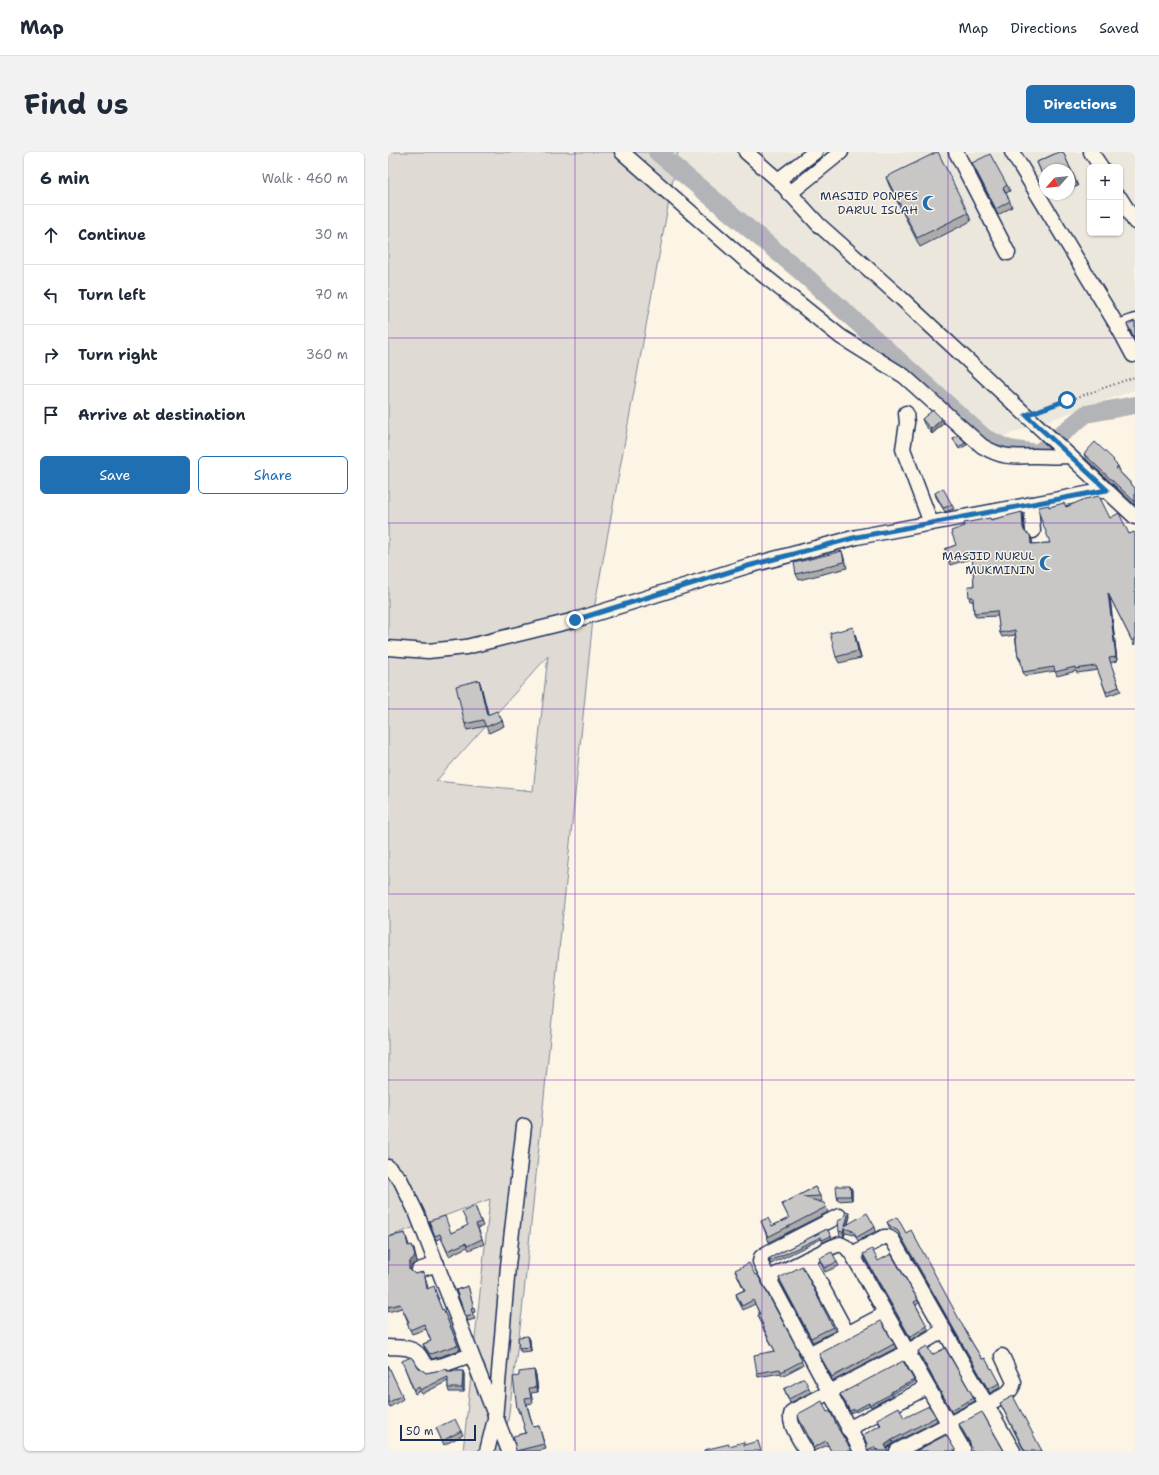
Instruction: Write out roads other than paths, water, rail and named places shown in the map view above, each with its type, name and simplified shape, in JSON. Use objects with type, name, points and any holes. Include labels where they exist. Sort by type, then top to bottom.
[{"type":"street","points":[[622,152],[752,266],[841,337],[904,376],[982,446],[994,454],[1005,456],[1053,457],[1067,454]]},
{"type":"street","points":[[746,152],[778,180],[789,194],[818,224],[902,299],[1135,517]]},
{"type":"street","points":[[778,180],[815,152]]},
{"type":"street","points":[[789,194],[841,152]]},
{"type":"street","points":[[956,152],[1008,253]]},
{"type":"street","points":[[1012,152],[1118,327],[1133,355]]},
{"type":"street","points":[[1091,152],[1099,164]]},
{"type":"street","points":[[1121,200],[1135,222]]},
{"type":"street","points":[[1118,327],[1135,321]]},
{"type":"street","points":[[906,413],[907,423],[903,449],[931,523]]},
{"type":"street","points":[[388,648],[428,651],[466,647],[575,620],[748,566],[842,541],[1107,490]]},
{"type":"street","points":[[1030,504],[1033,531]]},
{"type":"street","points":[[488,1450],[495,1419],[508,1266],[524,1126]]},
{"type":"street","points":[[388,1167],[400,1179],[417,1214],[508,1450]]},
{"type":"street","points":[[839,1216],[767,1253],[762,1257],[760,1262],[861,1451]]},
{"type":"street","points":[[852,1254],[884,1237],[888,1236],[892,1239],[1013,1451]]},
{"type":"street","points":[[769,1278],[807,1258],[840,1244],[846,1247],[852,1254],[964,1451]]},
{"type":"street","points":[[807,1258],[848,1335]]},
{"type":"street","points":[[419,1270],[437,1264]]},
{"type":"street","points":[[809,1354],[848,1335],[885,1314]]},
{"type":"street","points":[[806,1451],[790,1422],[791,1413],[793,1411],[907,1352],[944,1330]]},
{"type":"street","points":[[388,1347],[409,1348],[415,1351],[426,1366],[430,1368],[471,1355]]},
{"type":"street","points":[[897,1451],[1005,1395],[1014,1387],[1014,1382],[1002,1356]]},
{"type":"street","points":[[848,1429],[927,1387]]},
{"type":"street","points":[[488,1450],[494,1445],[497,1445],[503,1446],[508,1450]]},
{"type":"waterway","points":[[657,152],[800,271],[985,438],[1009,449],[1038,453],[1086,414],[1135,405]]},
{"type":"place","name":"MASJID PONPES DARUL ISLAH","points":[[930,203]]},
{"type":"place","name":"MASJID NURUL MUKMININ","points":[[1047,563]]}]
